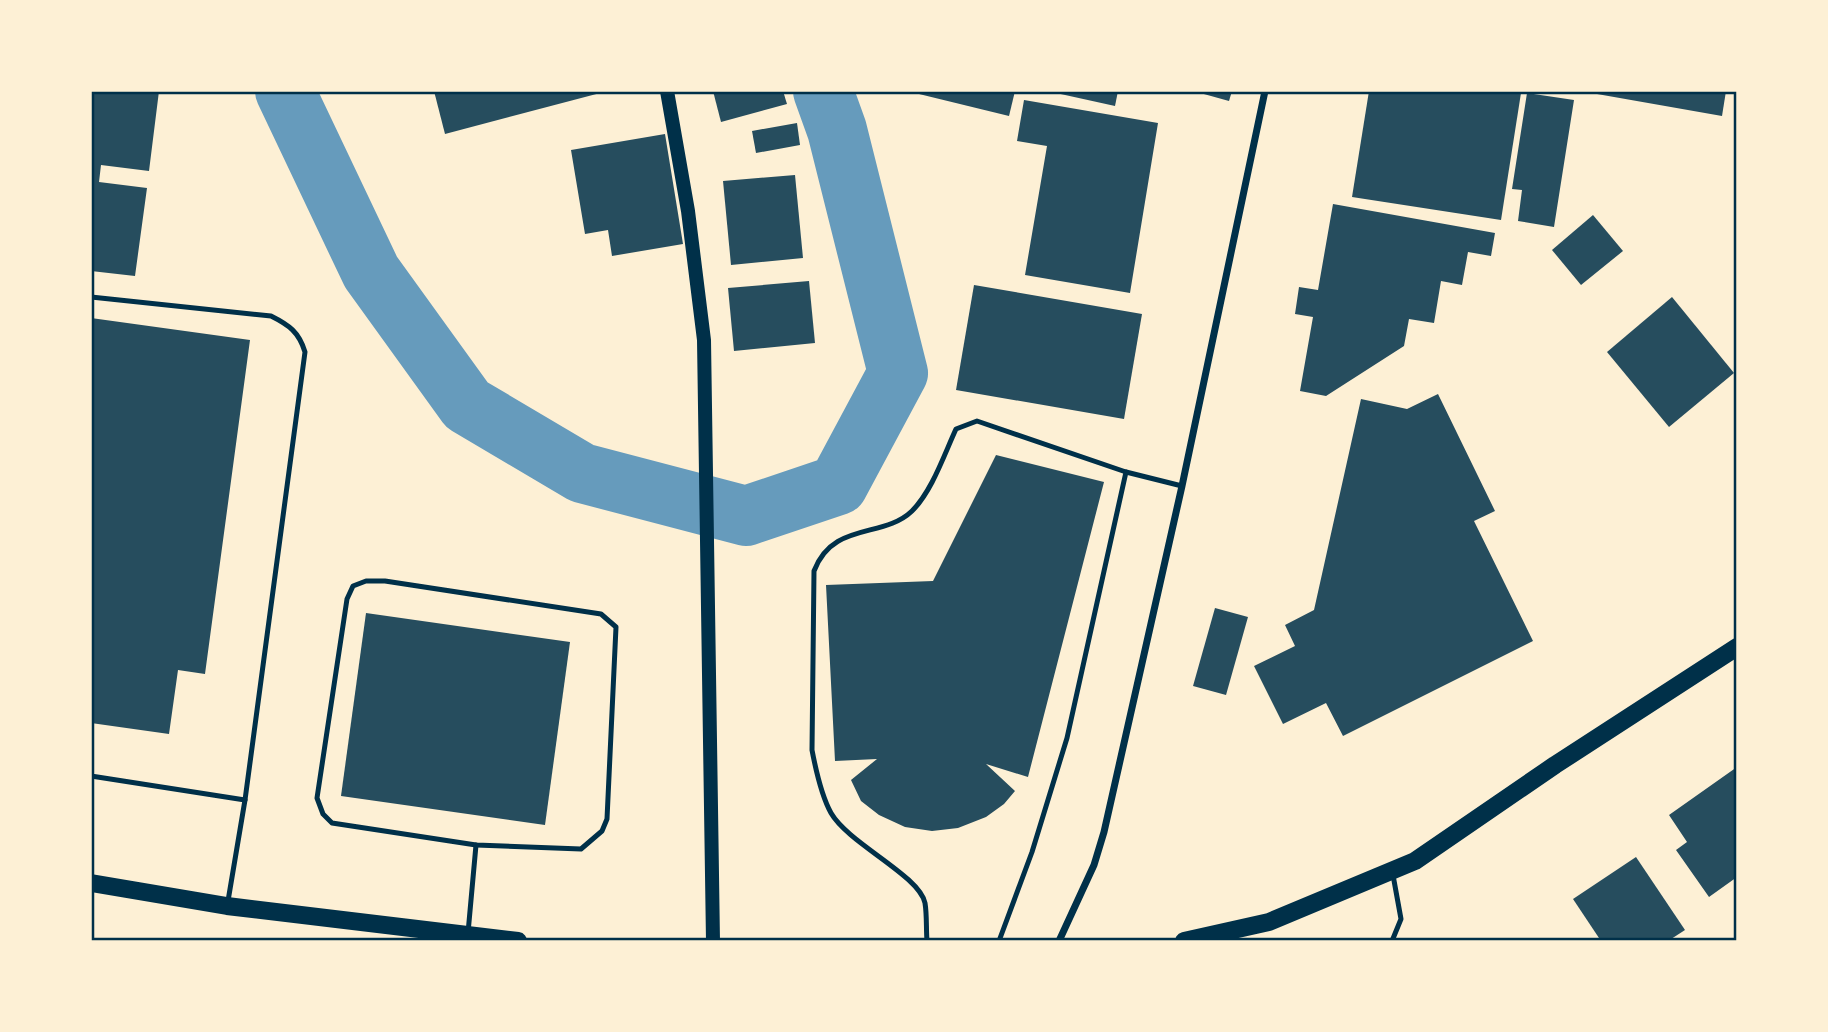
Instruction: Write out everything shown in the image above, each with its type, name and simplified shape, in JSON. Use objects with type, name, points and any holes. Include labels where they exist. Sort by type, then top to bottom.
[{"type":"main road","points":[[667,91],[688,211],[704,340],[705,572],[713,941]]},
{"type":"main road","points":[[1184,941],[1269,922],[1415,861],[1555,765],[1737,647]]},
{"type":"main road","points":[[91,883],[227,906],[518,941]]},
{"type":"street","points":[[1059,941],[1094,865],[1104,832],[1182,486],[1265,91]]},
{"type":"lane","points":[[91,297],[271,316],[289,325],[301,338],[304,352],[245,800],[227,906]]},
{"type":"lane","points":[[927,941],[925,901],[914,883],[867,850],[832,814],[818,779],[812,750],[812,723],[814,571],[820,554],[834,542],[911,513],[956,429],[969,422],[977,421],[1126,472],[1182,486]]},
{"type":"lane","points":[[999,941],[1032,852],[1067,738],[1126,472]]},
{"type":"lane","points":[[366,581],[385,581],[601,614],[616,627],[607,819],[602,831],[581,849],[476,845],[332,823],[323,814],[317,798],[347,599],[353,586],[366,581]]},
{"type":"lane","points":[[91,776],[245,800]]},
{"type":"lane","points":[[468,936],[476,845]]},
{"type":"lane","points":[[1392,872],[1401,919],[1392,941]]},
{"type":"building","points":[[91,91],[159,91],[149,171],[101,165],[99,182],[147,188],[135,276],[91,271]]},
{"type":"building","points":[[434,91],[604,91],[604,92],[445,134]]},
{"type":"building","points":[[713,91],[783,91],[787,104],[721,122]]},
{"type":"building","points":[[920,91],[1015,91],[1009,116],[919,94]]},
{"type":"building","points":[[1047,91],[1118,91],[1115,106]]},
{"type":"building","points":[[1193,91],[1232,91],[1229,101]]},
{"type":"building","points":[[1369,91],[1521,93],[1501,220],[1352,197]]},
{"type":"building","points":[[1597,91],[1726,91],[1722,116],[1597,94]]},
{"type":"building","points":[[1527,93],[1574,100],[1554,227],[1518,221],[1522,190],[1512,189]]},
{"type":"building","points":[[1024,100],[1158,123],[1130,293],[1025,275],[1047,146],[1017,141]]},
{"type":"building","points":[[797,123],[800,145],[756,153],[752,131]]},
{"type":"building","points":[[665,134],[683,244],[612,256],[608,230],[585,234],[571,150]]},
{"type":"building","points":[[795,175],[803,258],[731,265],[723,181]]},
{"type":"building","points":[[1333,204],[1495,233],[1491,256],[1468,252],[1462,285],[1441,281],[1434,323],[1409,319],[1404,346],[1326,396],[1300,391],[1313,317],[1295,314],[1299,287],[1318,290]]},
{"type":"building","points":[[1593,215],[1623,251],[1581,285],[1552,250]]},
{"type":"building","points":[[809,281],[815,343],[734,351],[728,288]]},
{"type":"building","points":[[974,285],[1142,314],[1124,419],[956,390]]},
{"type":"building","points":[[1672,297],[1734,373],[1669,427],[1607,352]]},
{"type":"building","points":[[91,318],[250,340],[205,674],[178,670],[169,734],[91,723]]},
{"type":"building","points":[[1438,394],[1495,511],[1474,521],[1533,641],[1343,736],[1326,703],[1283,724],[1254,666],[1295,646],[1285,625],[1314,610],[1361,399],[1407,409]]},
{"type":"building","points":[[996,455],[1104,482],[1028,777],[986,764],[1015,791],[1004,804],[986,817],[958,828],[932,831],[905,827],[879,815],[861,801],[851,780],[877,759],[835,761],[826,585],[933,581]]},
{"type":"building","points":[[1215,608],[1248,617],[1226,695],[1193,686]]},
{"type":"building","points":[[366,613],[570,642],[545,825],[341,796]]},
{"type":"building","points":[[1737,767],[1737,877],[1709,897],[1676,850],[1687,842],[1669,815]]},
{"type":"building","points":[[1636,857],[1685,930],[1668,941],[1601,941],[1573,899]]},
{"type":"waterway","points":[[285,91],[371,272],[467,405],[582,473],[746,516],[838,485],[898,373],[837,130],[823,91]]}]
